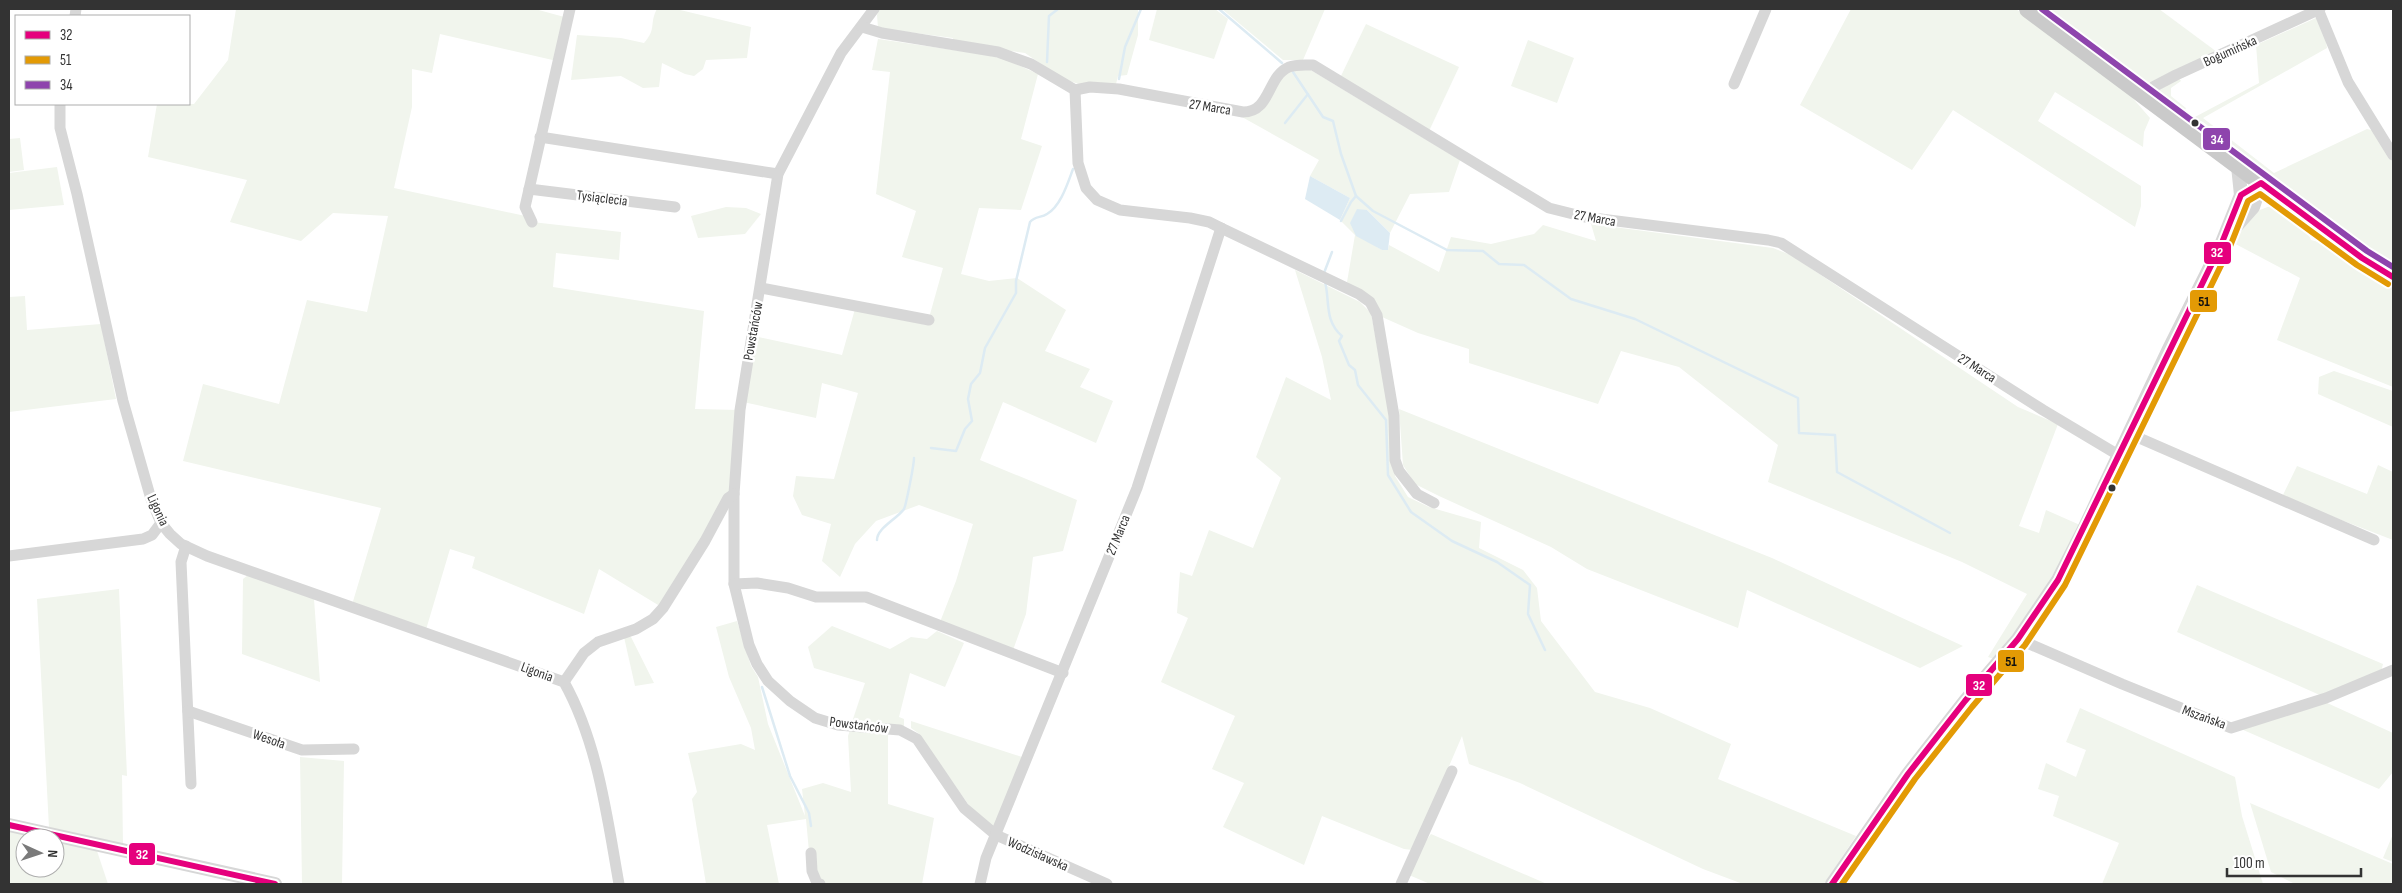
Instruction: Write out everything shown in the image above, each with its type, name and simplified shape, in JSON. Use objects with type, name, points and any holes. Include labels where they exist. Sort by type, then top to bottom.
[{"type":"main road","points":[[2028,9],[2283,200],[2362,258],[2393,277]]},
{"type":"street","points":[[532,222],[525,207],[570,9]]},
{"type":"street","name":"Powstańców","points":[[874,9],[841,54],[778,174],[740,410],[734,494],[734,584],[749,645],[757,664],[768,680],[790,701],[815,718],[838,725],[900,730],[916,739],[964,808],[996,835]]},
{"type":"street","points":[[1734,84],[1766,9]]},
{"type":"street","points":[[2319,9],[2348,82],[2393,155]]},
{"type":"street","name":"Bogumińska","points":[[2144,96],[2153,87],[2176,75],[2319,9]]},
{"type":"street","points":[[862,27],[882,33],[998,52],[1031,64],[1075,90],[1078,164],[1086,188],[1097,200],[1120,210],[1209,222],[1359,294],[1370,302],[1377,315],[1394,416],[1395,460],[1399,471],[1417,494],[1434,503]]},
{"type":"street","name":"27 Marca","points":[[1075,90],[1090,87],[1119,89],[1182,102],[1252,112],[1260,108],[1271,87],[1285,69],[1291,66],[1314,65],[1549,208],[1585,217],[1781,243],[2043,410],[2120,456]]},
{"type":"street","name":"Ligonia","points":[[60,105],[60,128],[77,194],[123,401],[151,499],[161,524],[170,534],[186,546],[351,608],[564,682],[575,700],[587,737],[604,802],[619,884]]},
{"type":"street","points":[[540,137],[778,174]]},
{"type":"street","points":[[1832,884],[1908,774],[1965,701],[2018,639],[2058,580],[2221,245],[2241,195],[2238,166]]},
{"type":"street","points":[[2241,195],[2261,183]]},
{"type":"street","points":[[2221,245],[2253,207],[2261,183]]},
{"type":"street","name":"Tysiąclecia","points":[[529,189],[674,207]]},
{"type":"street","points":[[2253,207],[2283,200]]},
{"type":"street","name":"27 Marca","points":[[996,835],[1137,488],[1221,228]]},
{"type":"street","name":"Powstańców","points":[[761,288],[929,320]]},
{"type":"street","points":[[2130,434],[2374,540]]},
{"type":"street","name":"Ligonia","points":[[564,682],[584,653],[598,642],[636,629],[653,619],[663,608],[706,541],[728,498],[734,494]]},
{"type":"street","points":[[9,556],[143,539],[152,535],[161,524]]},
{"type":"street","points":[[186,546],[182,562],[191,784]]},
{"type":"street","points":[[734,584],[757,583],[816,597],[866,597],[1063,673]]},
{"type":"street","name":"Mszańska","points":[[2018,639],[2231,728],[2326,698],[2393,670]]},
{"type":"street","name":"Wesoła","points":[[188,711],[302,750],[354,749]]},
{"type":"street","points":[[1401,884],[1452,771]]},
{"type":"street","points":[[9,825],[276,884]]},
{"type":"street","points":[[980,884],[986,858],[996,835]]},
{"type":"street","name":"Wodzisławska","points":[[996,835],[1107,884]]},
{"type":"street","points":[[811,853],[812,871],[817,883],[820,884]]},
{"type":"shaded area","points":[[236,9],[535,9],[568,18],[557,61],[440,34],[432,73],[412,69],[412,107],[394,188],[530,217],[532,222],[621,232],[619,260],[556,253],[553,287],[704,311],[695,409],[740,410],[734,494],[663,608],[599,569],[584,614],[472,568],[475,557],[450,549],[425,633],[351,608],[381,508],[183,461],[203,384],[279,404],[307,300],[367,312],[388,216],[333,213],[301,241],[230,222],[247,180],[148,157],[157,105],[194,104],[228,60]]},
{"type":"shaded area","points":[[657,9],[676,9],[751,27],[747,58],[706,60],[703,69],[694,76],[685,74],[662,63],[659,87],[643,88],[621,76],[571,80],[577,35],[621,38],[644,43],[652,30],[653,18]]},
{"type":"shaded area","points":[[879,9],[1138,9],[1138,35],[1127,75],[1118,76],[1116,84],[1079,84],[1063,79],[1025,53],[953,42],[953,38],[878,28],[877,15]]},
{"type":"shaded area","points":[[1157,9],[1215,9],[1228,19],[1214,59],[1149,40]]},
{"type":"shaded area","points":[[1222,9],[1325,9],[1303,60],[1283,60]]},
{"type":"shaded area","points":[[1851,9],[2016,9],[2130,95],[2150,118],[2144,132],[2143,147],[2055,92],[2038,121],[2141,186],[2141,206],[2135,227],[1953,110],[1912,170],[1800,105]]},
{"type":"shaded area","points":[[2041,9],[2159,9],[2217,52],[2151,82],[2138,84]]},
{"type":"shaded area","points":[[2316,18],[2323,23],[2327,48],[2203,118],[2274,173],[2367,129],[2375,131],[2393,161],[2393,264],[2353,238],[2203,122],[2193,118],[2259,83],[2256,45]]},
{"type":"shaded area","points":[[1366,24],[1459,67],[1429,131],[1340,78]]},
{"type":"shaded area","points":[[878,39],[1005,59],[1038,74],[1021,139],[1042,146],[1021,210],[979,208],[961,274],[989,281],[1017,278],[1066,310],[1045,351],[1090,369],[1080,387],[1113,401],[1096,443],[1003,402],[980,460],[1077,500],[1063,551],[1033,557],[1026,614],[1013,650],[940,622],[956,581],[973,524],[919,505],[876,521],[855,544],[840,577],[822,561],[831,524],[802,515],[793,496],[796,476],[834,479],[858,393],[822,383],[816,418],[743,402],[754,336],[842,355],[855,309],[927,325],[943,268],[902,257],[916,211],[876,194],[890,72],[872,70]]},
{"type":"shaded area","points":[[1528,40],[1574,58],[1557,103],[1511,86]]},
{"type":"shaded area","points":[[1304,66],[1460,160],[1449,192],[1410,194],[1390,233],[1367,210],[1358,210],[1355,215],[1356,234],[1382,250],[1388,250],[1389,245],[1439,272],[1451,237],[1491,244],[1534,234],[1543,225],[1596,241],[1591,224],[1773,248],[1791,255],[2018,407],[2058,424],[2019,526],[2039,533],[2046,510],[2080,525],[2040,595],[1994,659],[1988,657],[2027,594],[1962,562],[1768,482],[1778,445],[1679,367],[1621,351],[1598,404],[1469,363],[1469,349],[1418,333],[1382,317],[1347,282],[1355,235],[1340,220],[1350,198],[1310,176],[1319,160],[1242,117],[1286,73]]},
{"type":"shaded area","points":[[2179,78],[2181,81],[2171,88],[2171,96],[2186,108],[2184,112],[2167,104],[2159,94],[2159,90]]},
{"type":"shaded area","points":[[20,138],[24,170],[9,172],[9,139]]},
{"type":"shaded area","points":[[57,167],[64,205],[9,210],[9,173]]},
{"type":"shaded area","points":[[1310,176],[1350,198],[1340,220],[1305,199]]},
{"type":"shaded area","points":[[2276,205],[2290,211],[2299,218],[2311,240],[2330,245],[2393,282],[2393,387],[2277,340],[2300,278],[2226,239],[2242,221],[2261,209]]},
{"type":"shaded area","points":[[726,207],[746,208],[761,214],[745,234],[698,238],[691,216]]},
{"type":"shaded area","points":[[1357,209],[1367,210],[1390,233],[1388,250],[1382,250],[1356,236],[1350,223]]},
{"type":"shaded area","points":[[1295,270],[1360,302],[1371,313],[1389,410],[1395,476],[1408,497],[1429,507],[1481,522],[1479,548],[1523,570],[1537,588],[1541,621],[1595,692],[1650,708],[1731,744],[1718,779],[1856,836],[1824,884],[1743,884],[1703,869],[1520,783],[1469,764],[1462,736],[1413,850],[1404,849],[1322,816],[1304,865],[1223,827],[1244,783],[1212,769],[1235,716],[1161,682],[1188,618],[1177,613],[1180,572],[1192,576],[1209,530],[1253,548],[1281,478],[1256,457],[1286,377],[1331,400],[1322,357]]},
{"type":"shaded area","points":[[25,296],[27,330],[101,324],[116,399],[9,412],[9,297]]},
{"type":"shaded area","points":[[2334,371],[2393,391],[2393,427],[2318,394],[2319,377]]},
{"type":"shaded area","points":[[1399,409],[1772,558],[1963,646],[1920,668],[1747,590],[1738,628],[1587,569],[1551,547],[1415,484],[1403,465]]},
{"type":"shaded area","points":[[2378,465],[2393,472],[2393,540],[2282,497],[2297,466],[2367,494]]},
{"type":"shaded area","points":[[248,575],[314,599],[320,682],[242,654],[243,579]]},
{"type":"shaded area","points":[[2197,585],[2383,664],[2381,672],[2322,696],[2177,632]]},
{"type":"shaded area","points":[[119,589],[127,776],[122,775],[123,846],[65,832],[65,828],[49,828],[37,599]]},
{"type":"shaded area","points":[[737,621],[751,666],[758,677],[768,724],[805,816],[802,789],[823,783],[851,792],[848,736],[850,730],[888,734],[888,804],[934,818],[922,884],[812,884],[806,819],[767,825],[779,884],[706,884],[692,799],[697,792],[688,753],[741,744],[755,750],[751,728],[729,677],[716,627]]},
{"type":"shaded area","points":[[832,626],[890,649],[911,637],[927,639],[937,631],[964,643],[945,687],[910,673],[899,717],[904,719],[904,727],[852,722],[865,683],[814,668],[808,647]]},
{"type":"shaded area","points":[[624,637],[631,637],[654,683],[635,686]]},
{"type":"shaded area","points":[[2325,702],[2393,733],[2393,772],[2379,789],[2241,729]]},
{"type":"shaded area","points":[[2080,708],[2235,777],[2242,816],[2263,884],[2102,884],[2119,843],[2053,816],[2059,796],[2038,789],[2046,763],[2076,777],[2086,750],[2066,742]]},
{"type":"shaded area","points":[[911,721],[1022,757],[995,832],[980,821],[918,733],[911,728]]},
{"type":"shaded area","points":[[300,757],[344,761],[342,884],[302,884]]},
{"type":"shaded area","points":[[2250,803],[2393,864],[2393,884],[2295,884],[2271,872]]},
{"type":"shaded area","points":[[9,830],[15,831],[15,878],[65,878],[65,842],[96,848],[108,884],[9,884]]},
{"type":"shaded area","points":[[1431,834],[1547,884],[1430,884],[1409,875],[1419,850]]},
{"type":"shaded area","points":[[2393,834],[2393,862],[2383,858]]},
{"type":"waterway","points":[[1047,62],[1049,16],[1058,9]]},
{"type":"waterway","points":[[1119,79],[1125,47],[1141,9]]},
{"type":"waterway","points":[[1219,9],[1282,63]]},
{"type":"waterway","points":[[1293,72],[1323,117],[1333,121],[1341,154],[1356,196],[1373,211],[1447,250],[1483,251],[1499,264],[1524,265],[1571,299],[1635,319],[1798,398],[1799,433],[1835,435],[1837,472],[1950,533]]},
{"type":"waterway","points":[[1285,123],[1308,94]]},
{"type":"waterway","points":[[931,448],[956,451],[965,429],[972,421],[968,399],[971,384],[980,373],[985,348],[1016,293],[1016,281],[1030,222],[1052,210],[1063,193],[1073,169]]},
{"type":"waterway","points":[[1341,221],[1356,196]]},
{"type":"waterway","points":[[1324,273],[1332,252]]},
{"type":"waterway","points":[[1325,282],[1332,324],[1342,336],[1339,341],[1349,365],[1355,370],[1358,385],[1386,420],[1388,475],[1411,512],[1452,541],[1497,562],[1530,585],[1528,614],[1545,650]]},
{"type":"waterway","points":[[877,540],[880,532],[904,509],[914,458]]},
{"type":"waterway","points":[[762,687],[790,776],[809,813],[811,826]]},
{"type":"transit line","name":"34","points":[[2042,9],[2367,251],[2393,267]]},
{"type":"transit line","name":"32","points":[[1832,884],[1908,774],[1965,701],[2018,639],[2058,580],[2221,245],[2241,195],[2261,183],[2362,258],[2393,277]]},
{"type":"transit line","name":"51","points":[[1842,884],[1915,779],[1972,707],[2025,645],[2065,585],[2229,249],[2248,201],[2260,194],[2357,265],[2388,284]]},
{"type":"transit line","name":"32","points":[[9,825],[275,884]]}]
